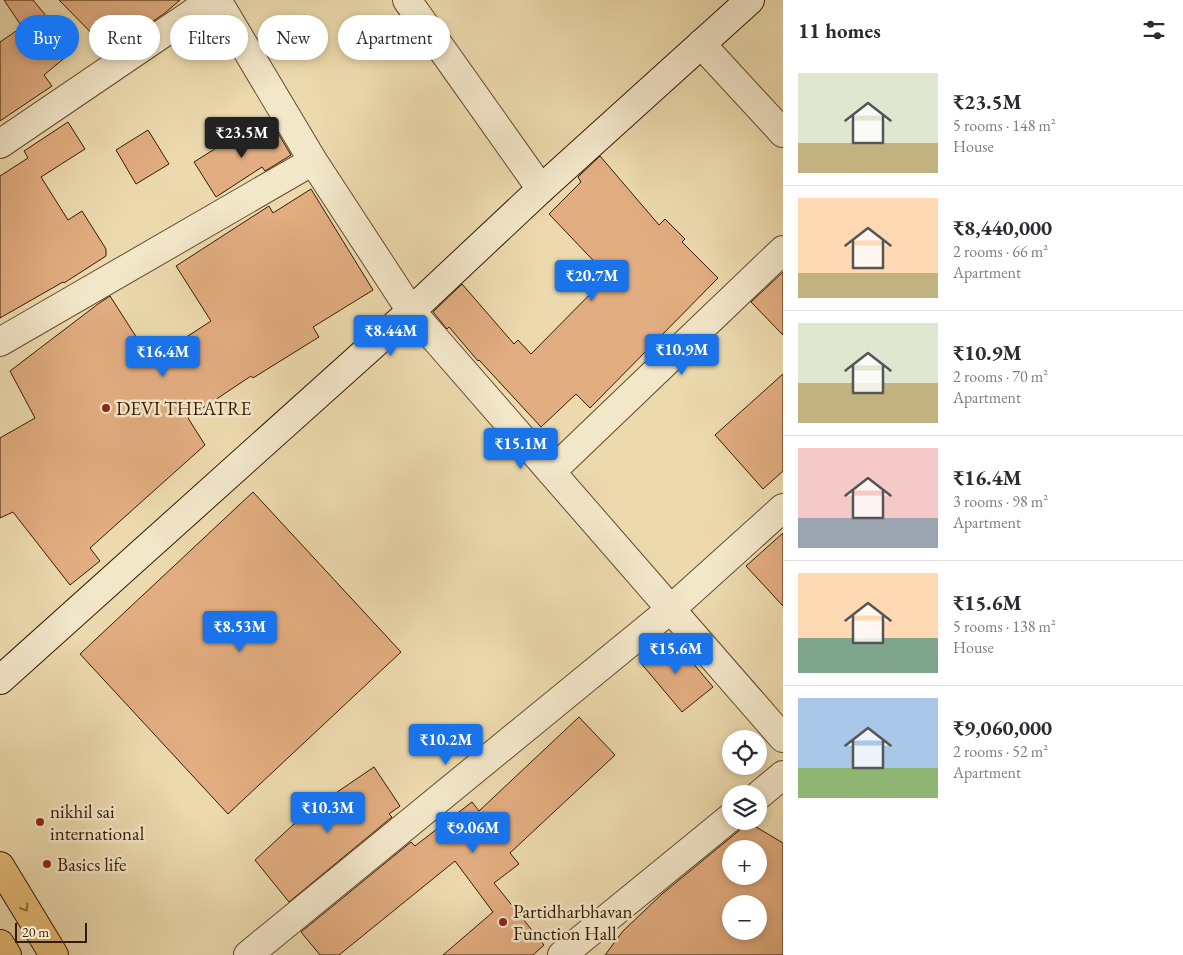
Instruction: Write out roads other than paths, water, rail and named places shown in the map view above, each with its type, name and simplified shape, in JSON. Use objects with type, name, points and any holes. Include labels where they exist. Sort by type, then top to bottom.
[{"type":"main road","points":[[0,866],[54,955]]},
{"type":"main road","points":[[0,944],[7,955]]},
{"type":"street","points":[[407,0],[541,189]]},
{"type":"street","points":[[0,680],[411,311],[541,189],[750,0]]},
{"type":"street","points":[[0,144],[209,1],[411,311],[783,738]]},
{"type":"street","points":[[701,44],[783,133]]},
{"type":"street","points":[[0,342],[313,161]]},
{"type":"street","points":[[551,472],[783,250]]},
{"type":"street","points":[[248,955],[670,609],[783,508]]},
{"type":"street","points":[[767,788],[783,775]]},
{"type":"street","points":[[562,955],[722,824]]},
{"type":"place","name":"DEVI THEATRE","points":[[106,408]]},
{"type":"place","name":"nikhil sai international","points":[[40,822]]},
{"type":"place","name":"Basics life","points":[[47,864]]},
{"type":"place","name":"Partidharbhavan Function Hall","points":[[503,922]]}]
